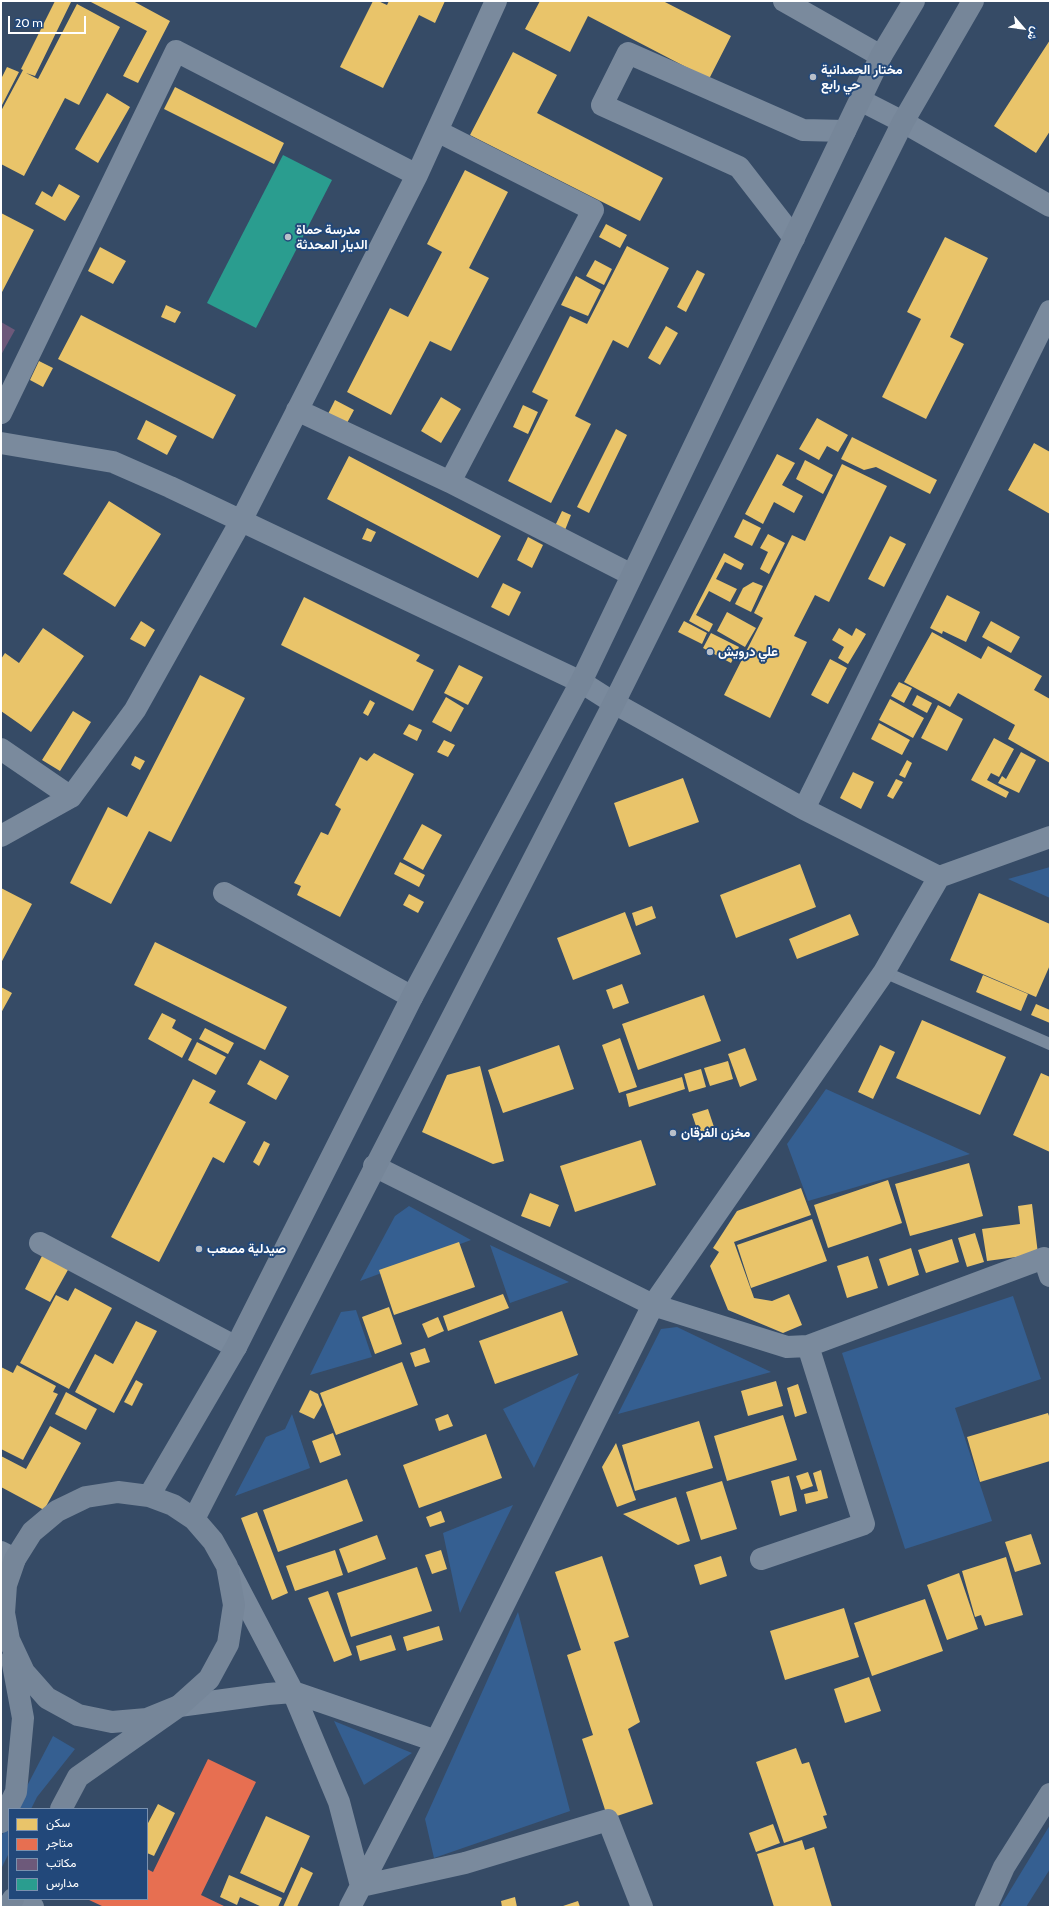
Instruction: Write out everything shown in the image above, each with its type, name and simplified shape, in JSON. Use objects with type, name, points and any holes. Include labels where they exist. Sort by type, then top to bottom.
[{"type":"main road","points":[[149,1496],[236,1347],[412,997],[581,682],[881,56],[914,1]]},
{"type":"main road","points":[[194,1519],[374,1166],[614,703],[903,122],[972,1]]},
{"type":"main road","points":[[1,1822],[16,1792],[23,1718],[4,1613],[8,1555],[57,1511],[86,1497],[118,1492],[149,1496],[173,1505],[194,1519],[213,1541],[226,1566],[234,1605],[228,1644],[209,1679],[179,1706],[78,1777],[62,1808]]},
{"type":"main road","points":[[9,1640],[24,1672],[47,1698],[78,1715],[112,1722],[147,1719],[179,1706]]},
{"type":"main road","points":[[986,1907],[1004,1867],[1050,1794]]},
{"type":"street","points":[[1,836],[71,797],[135,710],[241,521],[417,175],[496,1]]},
{"type":"street","points":[[784,1],[881,56]]},
{"type":"street","points":[[1,413],[176,51],[417,175]]},
{"type":"street","points":[[794,238],[739,167],[602,105],[628,54],[803,130],[845,131]]},
{"type":"street","points":[[860,100],[903,122],[1050,206]]},
{"type":"street","points":[[437,130],[592,210],[450,482]]},
{"type":"street","points":[[804,809],[1050,311]]},
{"type":"street","points":[[297,410],[450,482],[632,575]]},
{"type":"street","points":[[1,443],[113,462],[170,487],[581,682],[614,703],[804,809],[939,877]]},
{"type":"street","points":[[1,749],[71,797]]},
{"type":"street","points":[[350,1907],[436,1741],[654,1305],[884,972],[939,877],[1050,837]]},
{"type":"street","points":[[224,893],[412,997]]},
{"type":"street","points":[[374,1166],[654,1305],[787,1347],[808,1346],[1044,1258],[1050,1276]]},
{"type":"street","points":[[40,1243],[236,1347]]},
{"type":"street","points":[[761,1559],[864,1524],[808,1346]]},
{"type":"street","points":[[226,1566],[293,1692],[339,1802],[361,1886]]},
{"type":"street","points":[[179,1706],[293,1692],[436,1741]]},
{"type":"street","points":[[361,1886],[465,1862],[608,1820],[642,1907]]},
{"type":"street","points":[[20,1900],[33,1907]]},
{"type":"lane","points":[[884,972],[1050,1044]]},
{"type":"shaded area","points":[[1050,867],[1050,898],[1008,879]]},
{"type":"shaded area","points":[[826,1089],[970,1154],[808,1201],[787,1144]]},
{"type":"shaded area","points":[[409,1206],[471,1240],[360,1281],[395,1216]]},
{"type":"shaded area","points":[[490,1245],[569,1282],[510,1303]]},
{"type":"shaded area","points":[[1013,1296],[1041,1379],[955,1408],[992,1521],[905,1549],[842,1353]]},
{"type":"shaded area","points":[[356,1310],[372,1357],[310,1375],[341,1312]]},
{"type":"shaded area","points":[[677,1327],[771,1372],[618,1414],[661,1329]]},
{"type":"shaded area","points":[[579,1373],[534,1468],[503,1409]]},
{"type":"shaded area","points":[[292,1414],[310,1468],[235,1496],[266,1437],[285,1429]]},
{"type":"shaded area","points":[[513,1505],[460,1613],[443,1533]]},
{"type":"shaded area","points":[[518,1612],[570,1811],[434,1858],[425,1819]]},
{"type":"shaded area","points":[[334,1721],[412,1753],[364,1785]]},
{"type":"shaded area","points":[[53,1736],[75,1749],[37,1797],[32,1808],[16,1808]]},
{"type":"shaded area","points":[[8,1823],[8,1855],[1,1869],[1,1837]]},
{"type":"shaded area","points":[[1050,1825],[1050,1869],[1026,1907],[1000,1907]]},
{"type":"building: سكن","points":[[55,1],[71,2],[35,76],[26,73],[38,79],[77,4],[120,27],[79,105],[65,98],[24,176],[1,164],[1,111],[23,70],[21,69]]},
{"type":"building: سكن","points":[[89,1],[133,1],[170,21],[138,83],[123,76],[147,31]]},
{"type":"building: سكن","points":[[373,1],[378,1],[387,5],[389,1],[445,1],[435,23],[419,15],[383,88],[340,67]]},
{"type":"building: سكن","points":[[540,1],[663,1],[731,36],[709,79],[588,16],[570,52],[525,29]]},
{"type":"building: سكن","points":[[1050,40],[1050,131],[1036,153],[994,126]]},
{"type":"building: سكن","points":[[513,52],[557,75],[537,113],[663,178],[640,221],[470,135]]},
{"type":"building: سكن","points":[[7,67],[19,72],[1,107],[1,79]]},
{"type":"building: سكن","points":[[175,87],[284,143],[274,164],[164,109]]},
{"type":"building: سكن","points":[[107,93],[130,107],[98,163],[75,149]]},
{"type":"building: سكن","points":[[465,170],[508,192],[469,268],[489,278],[451,351],[430,341],[391,415],[347,392],[390,308],[408,317],[442,252],[427,244]]},
{"type":"building: سكن","points":[[59,184],[80,196],[65,221],[35,204],[42,191],[52,197]]},
{"type":"building: سكن","points":[[1,213],[34,230],[1,294]]},
{"type":"building: سكن","points":[[606,224],[627,235],[620,248],[599,237]]},
{"type":"building: سكن","points":[[945,237],[988,258],[950,337],[964,344],[926,419],[882,397],[921,319],[907,312]]},
{"type":"building: سكن","points":[[627,246],[669,268],[628,348],[613,340],[575,416],[591,424],[551,503],[508,481],[548,400],[532,392],[570,316],[587,324]]},
{"type":"building: سكن","points":[[100,247],[126,261],[113,284],[88,271]]},
{"type":"building: سكن","points":[[595,260],[612,269],[604,285],[586,276]]},
{"type":"building: سكن","points":[[697,270],[705,274],[686,312],[677,307]]},
{"type":"building: سكن","points":[[576,276],[601,290],[588,316],[561,305]]},
{"type":"building: سكن","points":[[166,305],[181,312],[175,323],[161,317]]},
{"type":"building: سكن","points":[[81,315],[236,395],[213,439],[58,359]]},
{"type":"building: سكن","points":[[666,326],[678,333],[660,365],[648,358]]},
{"type":"building: سكن","points":[[39,361],[53,368],[43,387],[30,380]]},
{"type":"building: سكن","points":[[441,397],[461,409],[441,443],[421,431]]},
{"type":"building: سكن","points":[[335,400],[354,410],[347,423],[328,414]]},
{"type":"building: سكن","points":[[523,405],[538,412],[528,434],[513,427]]},
{"type":"building: سكن","points":[[817,418],[848,435],[838,452],[827,446],[819,460],[799,449]]},
{"type":"building: سكن","points":[[146,420],[177,436],[167,455],[137,439]]},
{"type":"building: سكن","points":[[616,429],[627,435],[589,513],[577,507]]},
{"type":"building: سكن","points":[[852,437],[937,480],[930,494],[876,467],[864,470],[841,459]]},
{"type":"building: سكن","points":[[1034,443],[1050,452],[1050,514],[1008,490]]},
{"type":"building: سكن","points":[[777,454],[795,463],[782,485],[803,496],[794,513],[774,502],[763,524],[745,514]]},
{"type":"building: سكن","points":[[349,456],[501,536],[478,578],[327,499]]},
{"type":"building: سكن","points":[[805,460],[833,475],[823,494],[796,479]]},
{"type":"building: سكن","points":[[842,464],[887,486],[829,602],[815,595],[794,636],[807,642],[770,718],[724,695],[763,618],[754,613],[792,535],[805,541]]},
{"type":"building: سكن","points":[[109,501],[161,534],[115,607],[63,574]]},
{"type":"building: سكن","points":[[562,511],[571,515],[565,530],[555,526]]},
{"type":"building: سكن","points":[[743,519],[761,528],[752,546],[734,537]]},
{"type":"building: سكن","points":[[367,528],[376,532],[371,542],[362,539]]},
{"type":"building: سكن","points":[[768,534],[785,543],[769,574],[760,569],[768,552],[760,548]]},
{"type":"building: سكن","points":[[890,536],[906,544],[884,587],[868,579]]},
{"type":"building: سكن","points":[[528,537],[543,545],[532,568],[517,560]]},
{"type":"building: سكن","points":[[724,553],[744,564],[741,570],[725,562],[716,579],[737,589],[730,602],[709,591],[696,615],[713,624],[709,632],[689,621]]},
{"type":"building: سكن","points":[[753,582],[763,586],[751,612],[735,604],[743,588]]},
{"type":"building: سكن","points":[[503,583],[521,592],[509,616],[491,607]]},
{"type":"building: سكن","points":[[947,595],[980,612],[966,642],[943,631],[942,634],[930,628]]},
{"type":"building: سكن","points":[[304,597],[420,655],[416,661],[434,670],[413,711],[281,645]]},
{"type":"building: سكن","points":[[727,612],[756,628],[745,647],[717,631]]},
{"type":"building: سكن","points":[[141,621],[155,630],[145,647],[130,639]]},
{"type":"building: سكن","points":[[684,621],[707,633],[702,644],[678,632]]},
{"type":"building: سكن","points":[[991,621],[1020,637],[1011,653],[982,637]]},
{"type":"building: سكن","points":[[43,628],[84,656],[31,732],[1,711],[1,659],[5,653],[19,663]]},
{"type":"building: سكن","points":[[839,628],[852,636],[856,628],[866,634],[848,664],[838,658],[844,647],[832,640]]},
{"type":"building: سكن","points":[[932,632],[981,659],[988,646],[1042,676],[1034,690],[1050,699],[1050,763],[1008,739],[1015,725],[958,693],[950,707],[904,682]]},
{"type":"building: سكن","points":[[711,633],[739,647],[731,663],[703,648]]},
{"type":"building: سكن","points":[[830,659],[847,668],[828,704],[811,695]]},
{"type":"building: سكن","points":[[459,665],[483,677],[468,705],[444,693]]},
{"type":"building: سكن","points":[[200,675],[245,698],[171,842],[149,831],[111,904],[70,883],[108,807],[127,817]]},
{"type":"building: سكن","points":[[899,682],[912,688],[904,703],[891,696]]},
{"type":"building: سكن","points":[[917,695],[932,703],[927,713],[912,705]]},
{"type":"building: سكن","points":[[446,697],[464,708],[451,732],[432,722]]},
{"type":"building: سكن","points":[[890,699],[924,718],[913,738],[879,720]]},
{"type":"building: سكن","points":[[370,700],[375,703],[368,716],[363,713]]},
{"type":"building: سكن","points":[[938,705],[963,719],[947,751],[921,738]]},
{"type":"building: سكن","points":[[73,711],[91,722],[60,771],[42,760]]},
{"type":"building: سكن","points":[[879,723],[910,740],[902,755],[871,739]]},
{"type":"building: سكن","points":[[409,724],[422,730],[417,741],[403,734]]},
{"type":"building: سكن","points":[[994,738],[1014,749],[999,777],[991,773],[987,780],[1009,792],[1006,798],[971,780]]},
{"type":"building: سكن","points":[[444,740],[455,745],[448,757],[437,752]]},
{"type":"building: سكن","points":[[1021,752],[1036,760],[1019,793],[998,783],[1002,776],[1006,779]]},
{"type":"building: سكن","points":[[374,753],[414,774],[340,917],[297,895],[301,886],[294,883],[321,832],[328,835],[341,809],[335,805],[360,757],[367,761]]},
{"type":"building: سكن","points":[[135,756],[145,761],[140,770],[131,765]]},
{"type":"building: سكن","points":[[907,760],[912,763],[905,778],[899,775]]},
{"type":"building: سكن","points":[[853,772],[874,782],[861,809],[840,798]]},
{"type":"building: سكن","points":[[683,778],[699,822],[629,847],[614,803]]},
{"type":"building: سكن","points":[[896,779],[903,782],[893,799],[887,796]]},
{"type":"building: سكن","points":[[422,824],[442,835],[423,870],[403,859]]},
{"type":"building: سكن","points":[[400,862],[425,875],[419,887],[394,874]]},
{"type":"building: سكن","points":[[800,864],[816,907],[736,938],[720,895]]},
{"type":"building: سكن","points":[[1,888],[32,904],[1,963]]},
{"type":"building: سكن","points":[[979,893],[1050,924],[1050,965],[1036,997],[950,960]]},
{"type":"building: سكن","points":[[409,894],[424,902],[418,913],[403,905]]},
{"type":"building: سكن","points":[[652,906],[656,918],[636,926],[632,913]]},
{"type":"building: سكن","points":[[625,912],[641,954],[573,980],[557,938]]},
{"type":"building: سكن","points":[[850,914],[859,935],[797,959],[789,939]]},
{"type":"building: سكن","points":[[155,942],[287,1007],[265,1050],[134,985]]},
{"type":"building: سكن","points":[[983,975],[1028,994],[1021,1011],[976,992]]},
{"type":"building: سكن","points":[[622,984],[629,1003],[613,1009],[606,990]]},
{"type":"building: سكن","points":[[1,987],[12,993],[1,1013]]},
{"type":"building: سكن","points":[[704,995],[721,1041],[638,1070],[622,1024]]},
{"type":"building: سكن","points":[[1036,1004],[1050,1010],[1050,1023],[1031,1015]]},
{"type":"building: سكن","points":[[162,1013],[176,1020],[172,1028],[192,1039],[182,1058],[148,1039]]},
{"type":"building: سكن","points":[[922,1020],[1006,1057],[980,1115],[896,1078]]},
{"type":"building: سكن","points":[[205,1028],[234,1043],[228,1054],[199,1039]]},
{"type":"building: سكن","points":[[620,1038],[637,1087],[619,1093],[602,1045]]},
{"type":"building: سكن","points":[[197,1042],[226,1057],[216,1075],[188,1060]]},
{"type":"building: سكن","points":[[559,1045],[574,1089],[503,1113],[488,1070]]},
{"type":"building: سكن","points":[[880,1045],[895,1052],[873,1099],[858,1092]]},
{"type":"building: سكن","points":[[745,1048],[757,1080],[740,1087],[728,1054]]},
{"type":"building: سكن","points":[[260,1060],[289,1076],[276,1100],[247,1084]]},
{"type":"building: سكن","points":[[728,1061],[733,1079],[710,1086],[704,1068]]},
{"type":"building: سكن","points":[[480,1066],[504,1161],[493,1164],[422,1132],[447,1075]]},
{"type":"building: سكن","points":[[701,1069],[706,1087],[689,1092],[684,1074]]},
{"type":"building: سكن","points":[[1041,1073],[1050,1077],[1050,1152],[1013,1135]]},
{"type":"building: سكن","points":[[682,1077],[685,1089],[629,1107],[626,1094]]},
{"type":"building: سكن","points":[[193,1079],[216,1091],[209,1103],[246,1122],[224,1163],[213,1157],[159,1262],[111,1237]]},
{"type":"building: سكن","points":[[708,1109],[715,1130],[699,1135],[692,1114]]},
{"type":"building: سكن","points":[[641,1140],[656,1185],[575,1212],[560,1166]]},
{"type":"building: سكن","points":[[264,1141],[270,1144],[259,1166],[253,1162]]},
{"type":"building: سكن","points":[[969,1163],[983,1216],[910,1236],[895,1184]]},
{"type":"building: سكن","points":[[888,1180],[902,1223],[828,1248],[814,1205]]},
{"type":"building: سكن","points":[[801,1188],[811,1215],[734,1242],[754,1298],[772,1301],[789,1294],[802,1325],[783,1333],[728,1310],[710,1266],[719,1252],[713,1248],[737,1211]]},
{"type":"building: سكن","points":[[530,1193],[559,1205],[550,1227],[521,1216]]},
{"type":"building: سكن","points":[[1032,1204],[1038,1254],[987,1261],[982,1229],[1020,1224],[1018,1206]]},
{"type":"building: سكن","points":[[812,1219],[827,1261],[751,1288],[737,1245]]},
{"type":"building: سكن","points":[[975,1233],[984,1262],[967,1267],[958,1238]]},
{"type":"building: سكن","points":[[952,1239],[959,1262],[926,1273],[918,1250]]},
{"type":"building: سكن","points":[[459,1242],[475,1287],[394,1315],[379,1270]]},
{"type":"building: سكن","points":[[911,1248],[919,1275],[888,1286],[879,1259]]},
{"type":"building: سكن","points":[[43,1254],[69,1268],[50,1302],[25,1289]]},
{"type":"building: سكن","points":[[868,1256],[878,1288],[847,1298],[837,1266]]},
{"type":"building: سكن","points":[[75,1288],[112,1308],[69,1389],[20,1363],[56,1295],[68,1301]]},
{"type":"building: سكن","points":[[503,1294],[509,1308],[448,1331],[443,1316]]},
{"type":"building: سكن","points":[[389,1307],[402,1344],[375,1354],[362,1317]]},
{"type":"building: سكن","points":[[562,1311],[578,1355],[495,1384],[479,1341]]},
{"type":"building: سكن","points":[[438,1317],[444,1331],[428,1338],[422,1324]]},
{"type":"building: سكن","points":[[136,1321],[157,1331],[114,1413],[75,1392],[95,1354],[113,1364]]},
{"type":"building: سكن","points":[[425,1348],[430,1362],[415,1367],[410,1353]]},
{"type":"building: سكن","points":[[402,1362],[418,1405],[336,1435],[320,1393]]},
{"type":"building: سكن","points":[[17,1365],[56,1386],[53,1392],[58,1394],[23,1460],[1,1449],[1,1367],[13,1373]]},
{"type":"building: سكن","points":[[136,1380],[143,1384],[132,1406],[124,1402]]},
{"type":"building: سكن","points":[[776,1381],[783,1406],[748,1416],[741,1391]]},
{"type":"building: سكن","points":[[798,1384],[807,1413],[795,1417],[787,1388]]},
{"type":"building: سكن","points":[[310,1390],[318,1394],[322,1405],[314,1419],[299,1412]]},
{"type":"building: سكن","points":[[66,1392],[97,1409],[86,1430],[55,1414]]},
{"type":"building: سكن","points":[[1048,1413],[1050,1419],[1050,1461],[980,1482],[967,1437]]},
{"type":"building: سكن","points":[[448,1414],[453,1426],[439,1431],[435,1419]]},
{"type":"building: سكن","points":[[783,1415],[797,1460],[727,1481],[714,1436]]},
{"type":"building: سكن","points":[[699,1421],[713,1468],[635,1491],[622,1445]]},
{"type":"building: سكن","points":[[50,1426],[81,1443],[44,1510],[1,1487],[1,1456],[26,1469]]},
{"type":"building: سكن","points":[[333,1433],[341,1455],[320,1463],[312,1441]]},
{"type":"building: سكن","points":[[486,1434],[502,1478],[419,1508],[403,1465]]},
{"type":"building: سكن","points":[[616,1443],[636,1500],[617,1507],[602,1467]]},
{"type":"building: سكن","points":[[821,1470],[828,1498],[806,1504],[804,1494],[818,1491],[813,1473]]},
{"type":"building: سكن","points":[[808,1472],[813,1486],[801,1490],[796,1476]]},
{"type":"building: سكن","points":[[789,1476],[797,1511],[780,1516],[771,1481]]},
{"type":"building: سكن","points":[[347,1479],[363,1521],[278,1552],[263,1510]]},
{"type":"building: سكن","points":[[722,1481],[737,1529],[701,1540],[686,1492]]},
{"type":"building: سكن","points":[[676,1497],[690,1541],[678,1545],[623,1514]]},
{"type":"building: سكن","points":[[441,1511],[445,1522],[430,1527],[426,1517]]},
{"type":"building: سكن","points":[[257,1512],[288,1593],[272,1600],[241,1518]]},
{"type":"building: سكن","points":[[1031,1534],[1041,1564],[1015,1572],[1005,1542]]},
{"type":"building: سكن","points":[[377,1535],[386,1559],[348,1573],[339,1549]]},
{"type":"building: سكن","points":[[335,1550],[343,1575],[295,1591],[286,1566]]},
{"type":"building: سكن","points":[[441,1550],[447,1569],[432,1574],[425,1555]]},
{"type":"building: سكن","points":[[602,1556],[629,1637],[614,1642],[640,1722],[628,1729],[653,1804],[608,1819],[582,1739],[593,1735],[567,1655],[581,1650],[555,1572]]},
{"type":"building: سكن","points":[[721,1556],[727,1576],[700,1585],[694,1565]]},
{"type":"building: سكن","points":[[1006,1557],[1023,1615],[985,1626],[981,1615],[975,1617],[962,1571]]},
{"type":"building: سكن","points":[[417,1567],[432,1611],[351,1637],[337,1593]]},
{"type":"building: سكن","points":[[959,1573],[978,1629],[947,1640],[927,1585]]},
{"type":"building: سكن","points":[[328,1591],[352,1655],[334,1662],[308,1598]]},
{"type":"building: سكن","points":[[925,1599],[943,1651],[872,1676],[854,1623]]},
{"type":"building: سكن","points":[[844,1608],[859,1657],[785,1680],[770,1631]]},
{"type":"building: سكن","points":[[439,1626],[443,1640],[407,1651],[403,1637]]},
{"type":"building: سكن","points":[[391,1635],[396,1650],[360,1661],[356,1646]]},
{"type":"building: سكن","points":[[869,1677],[881,1711],[845,1723],[834,1689]]},
{"type":"building: سكن","points":[[796,1748],[802,1764],[809,1762],[827,1815],[823,1816],[827,1828],[784,1843],[756,1762]]},
{"type":"building: سكن","points":[[158,1804],[175,1813],[154,1856],[148,1853],[148,1823]]},
{"type":"building: سكن","points":[[266,1816],[310,1836],[284,1893],[240,1873]]},
{"type":"building: سكن","points":[[773,1824],[780,1843],[756,1852],[749,1833]]},
{"type":"building: سكن","points":[[802,1840],[805,1850],[814,1847],[832,1907],[774,1907],[757,1854]]},
{"type":"building: سكن","points":[[301,1867],[313,1873],[297,1907],[283,1907]]},
{"type":"building: سكن","points":[[229,1875],[282,1898],[278,1907],[262,1907],[240,1897],[237,1905],[220,1897]]},
{"type":"building: سكن","points":[[515,1897],[517,1907],[502,1907],[501,1901]]},
{"type":"building: سكن","points":[[578,1901],[580,1907],[560,1907]]},
{"type":"building: متاجر","points":[[208,1759],[256,1782],[201,1895],[226,1907],[104,1907],[89,1900],[148,1900],[148,1870],[153,1872]]},
{"type":"building: مكاتب","points":[[1,322],[15,330],[1,355]]},
{"type":"building: مدارس","points":[[283,155],[332,180],[256,328],[207,303]]},
{"type":"place","name":"مختار الحمدانية حي رابع","points":[[813,77]]},
{"type":"place","name":"مدرسة حماة الديار المحدثة","points":[[288,237]]},
{"type":"place","name":"علي درويش","points":[[710,652]]},
{"type":"place","name":"مخزن الفرقان","points":[[673,1133]]},
{"type":"place","name":"صيدلية مصعب","points":[[199,1249]]}]
